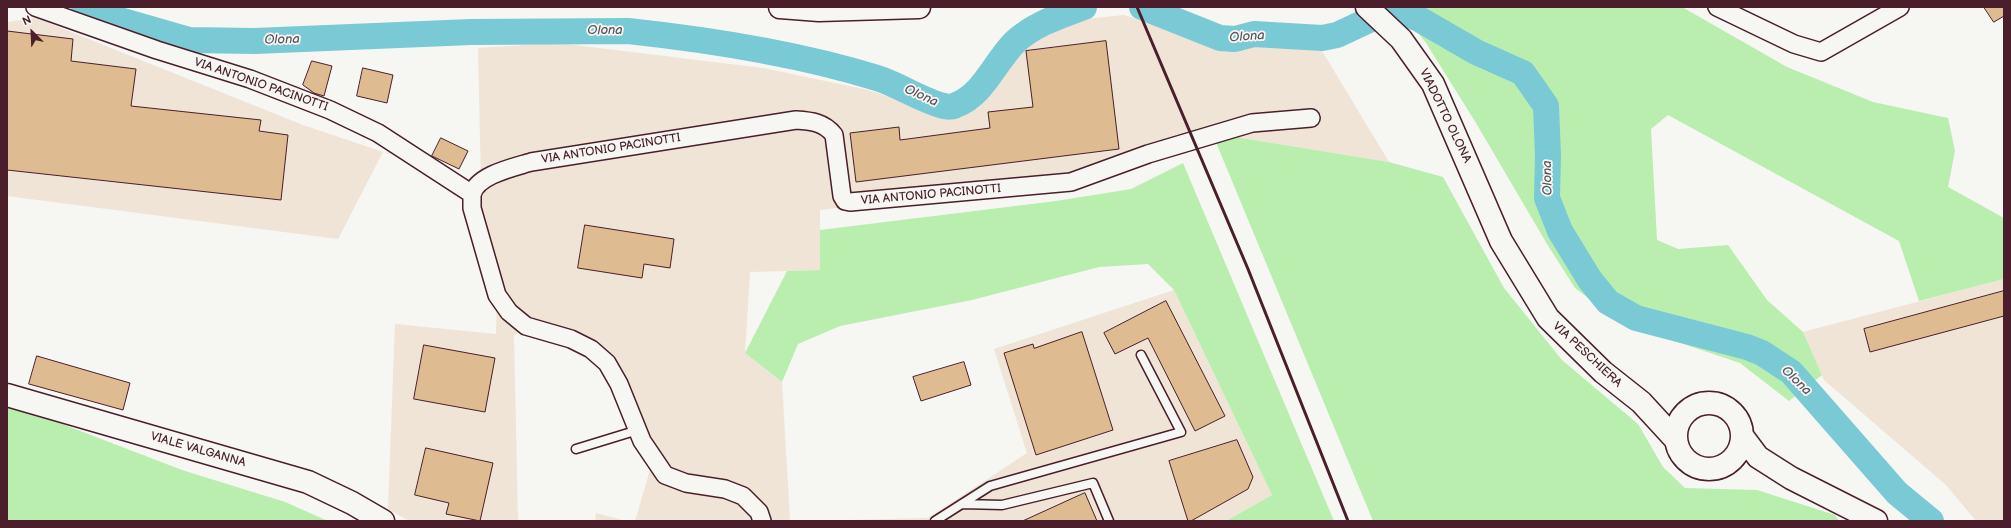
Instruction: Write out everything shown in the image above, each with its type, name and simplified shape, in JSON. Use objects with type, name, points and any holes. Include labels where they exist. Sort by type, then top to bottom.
[{"type":"main road","points":[[780,7],[819,10],[919,7]]},
{"type":"main road","name":"VIADOTTO OLONA","points":[[1367,7],[1402,39],[1433,84],[1501,241]]},
{"type":"main road","name":"VIA PESCHIERA","points":[[1501,241],[1548,318],[1603,372],[1641,402],[1676,440],[1679,450],[1685,460],[1694,466],[1704,469],[1754,467],[1791,478]]},
{"type":"main road","name":"VIALE VALGANNA","points":[[7,395],[308,482],[352,503],[383,521]]},
{"type":"main road","name":"VIA PESCHIERA","points":[[1641,402],[1691,408],[1708,403],[1718,403],[1731,410],[1741,425],[1743,436],[1758,457],[1791,478],[1876,521]]},
{"type":"main road","points":[[1676,440],[1679,422],[1691,408]]},
{"type":"main road","points":[[1715,469],[1726,465],[1735,458],[1741,448],[1743,436]]},
{"type":"street","name":"VIA ANTONIO PACINOTTI","points":[[35,7],[157,50],[250,79],[330,110],[378,133],[472,194],[480,183],[496,172],[531,162],[796,120],[817,122],[828,127],[834,135],[842,196],[845,201],[850,202],[1071,182],[1148,154],[1252,124],[1311,118]]},
{"type":"street","points":[[1717,7],[1794,44],[1821,52],[1900,7]]},
{"type":"street","points":[[472,194],[472,208],[498,294],[509,312],[526,326],[571,339],[591,349],[607,363],[619,384],[642,441],[653,460],[665,475],[686,483],[725,489],[743,496],[759,512],[762,521]]},
{"type":"lane","points":[[935,521],[990,486],[1181,432],[1141,355]]},
{"type":"lane","points":[[576,449],[638,430]]},
{"type":"lane","points":[[962,504],[1002,505],[1094,483],[1109,521]]},
{"type":"shaded area","points":[[1124,15],[1219,45],[1319,46],[1389,162],[1229,136],[1071,180],[820,210],[820,270],[750,272],[745,353],[782,382],[790,521],[635,521],[653,460],[607,363],[528,325],[514,336],[518,521],[409,521],[388,509],[395,324],[496,334],[497,294],[472,208],[481,183],[478,48],[558,43],[763,68],[868,90],[940,115],[980,101],[1027,47],[1066,21]]},
{"type":"shaded area","points":[[36,18],[303,125],[383,152],[338,239],[7,196],[7,22]]},
{"type":"shaded area","points":[[2004,279],[2004,521],[1976,521],[1946,485],[1824,380],[1803,332]]},
{"type":"shaded area","points":[[1174,290],[1272,495],[1226,521],[807,521],[928,518],[1027,453],[994,349]]},
{"type":"shaded area","points":[[596,513],[626,521],[595,521]]},
{"type":"green space","points":[[1398,7],[1682,7],[1787,67],[1873,102],[1948,118],[1955,151],[1948,187],[2004,218],[2004,279],[1919,301],[1899,241],[1668,115],[1651,129],[1657,240],[1678,249],[1728,245],[1767,300],[1803,332],[1822,375],[1789,401],[1740,363],[1621,323],[1575,288],[1426,43]]},
{"type":"green space","points":[[1229,136],[1389,162],[1443,177],[1504,288],[1562,360],[1638,424],[1663,467],[1685,488],[1757,490],[1835,515],[1839,521],[1373,521],[1215,140]]},
{"type":"green space","points":[[1183,163],[1334,521],[1226,521],[1272,495],[1174,290],[1148,264],[1099,267],[972,300],[840,326],[798,344],[782,382],[745,353],[787,271],[820,270],[820,230],[1056,201],[1131,189]]},
{"type":"green space","points":[[7,406],[36,414],[182,470],[285,502],[328,521],[7,521]]},
{"type":"building","points":[[1984,7],[2004,7],[2004,16],[1994,22]]},
{"type":"building","points":[[7,31],[73,39],[71,61],[136,69],[131,106],[261,120],[259,131],[288,135],[281,200],[7,170]]},
{"type":"building","points":[[1106,41],[1119,149],[856,182],[850,133],[899,127],[900,140],[990,128],[988,112],[1033,107],[1026,51]]},
{"type":"building","points":[[312,61],[332,66],[324,96],[314,93],[303,85]]},
{"type":"building","points":[[363,68],[393,75],[387,103],[357,96]]},
{"type":"building","points":[[441,138],[468,151],[459,169],[432,156]]},
{"type":"building","points":[[585,225],[674,239],[670,268],[644,264],[642,278],[578,268]]},
{"type":"building","points":[[2004,291],[2004,316],[1870,352],[1864,329]]},
{"type":"building","points":[[1166,301],[1225,416],[1195,431],[1148,338],[1115,354],[1104,333]]},
{"type":"building","points":[[1082,332],[1113,430],[1036,455],[1004,353],[1033,344],[1034,348]]},
{"type":"building","points":[[424,345],[495,358],[485,412],[414,399]]},
{"type":"building","points":[[37,356],[130,383],[123,410],[29,384]]},
{"type":"building","points":[[964,362],[971,385],[921,401],[913,377]]},
{"type":"building","points":[[1237,440],[1253,477],[1248,489],[1191,521],[1188,521],[1169,461]]},
{"type":"building","points":[[426,448],[493,463],[480,521],[446,514],[449,503],[415,495]]},
{"type":"building","points":[[1085,493],[1097,521],[1023,521]]},
{"type":"waterway","name":"Olona","points":[[84,7],[109,17],[189,40],[255,41],[471,32],[628,31],[754,48],[816,61],[877,78],[936,104],[948,107],[955,106],[966,100],[974,93],[1015,42],[1030,30],[1048,21],[1084,7]]},
{"type":"waterway","name":"Olona","points":[[1142,7],[1220,38],[1235,39],[1254,34],[1322,38],[1337,35],[1382,14],[1401,12],[1419,19],[1476,52],[1523,73],[1546,106],[1548,156],[1547,198],[1560,231],[1590,280],[1608,302],[1636,318],[1747,347],[1762,353],[1791,372],[1897,493],[1931,521]]},
{"type":"railway","points":[[1137,7],[1248,269],[1348,521]]}]
